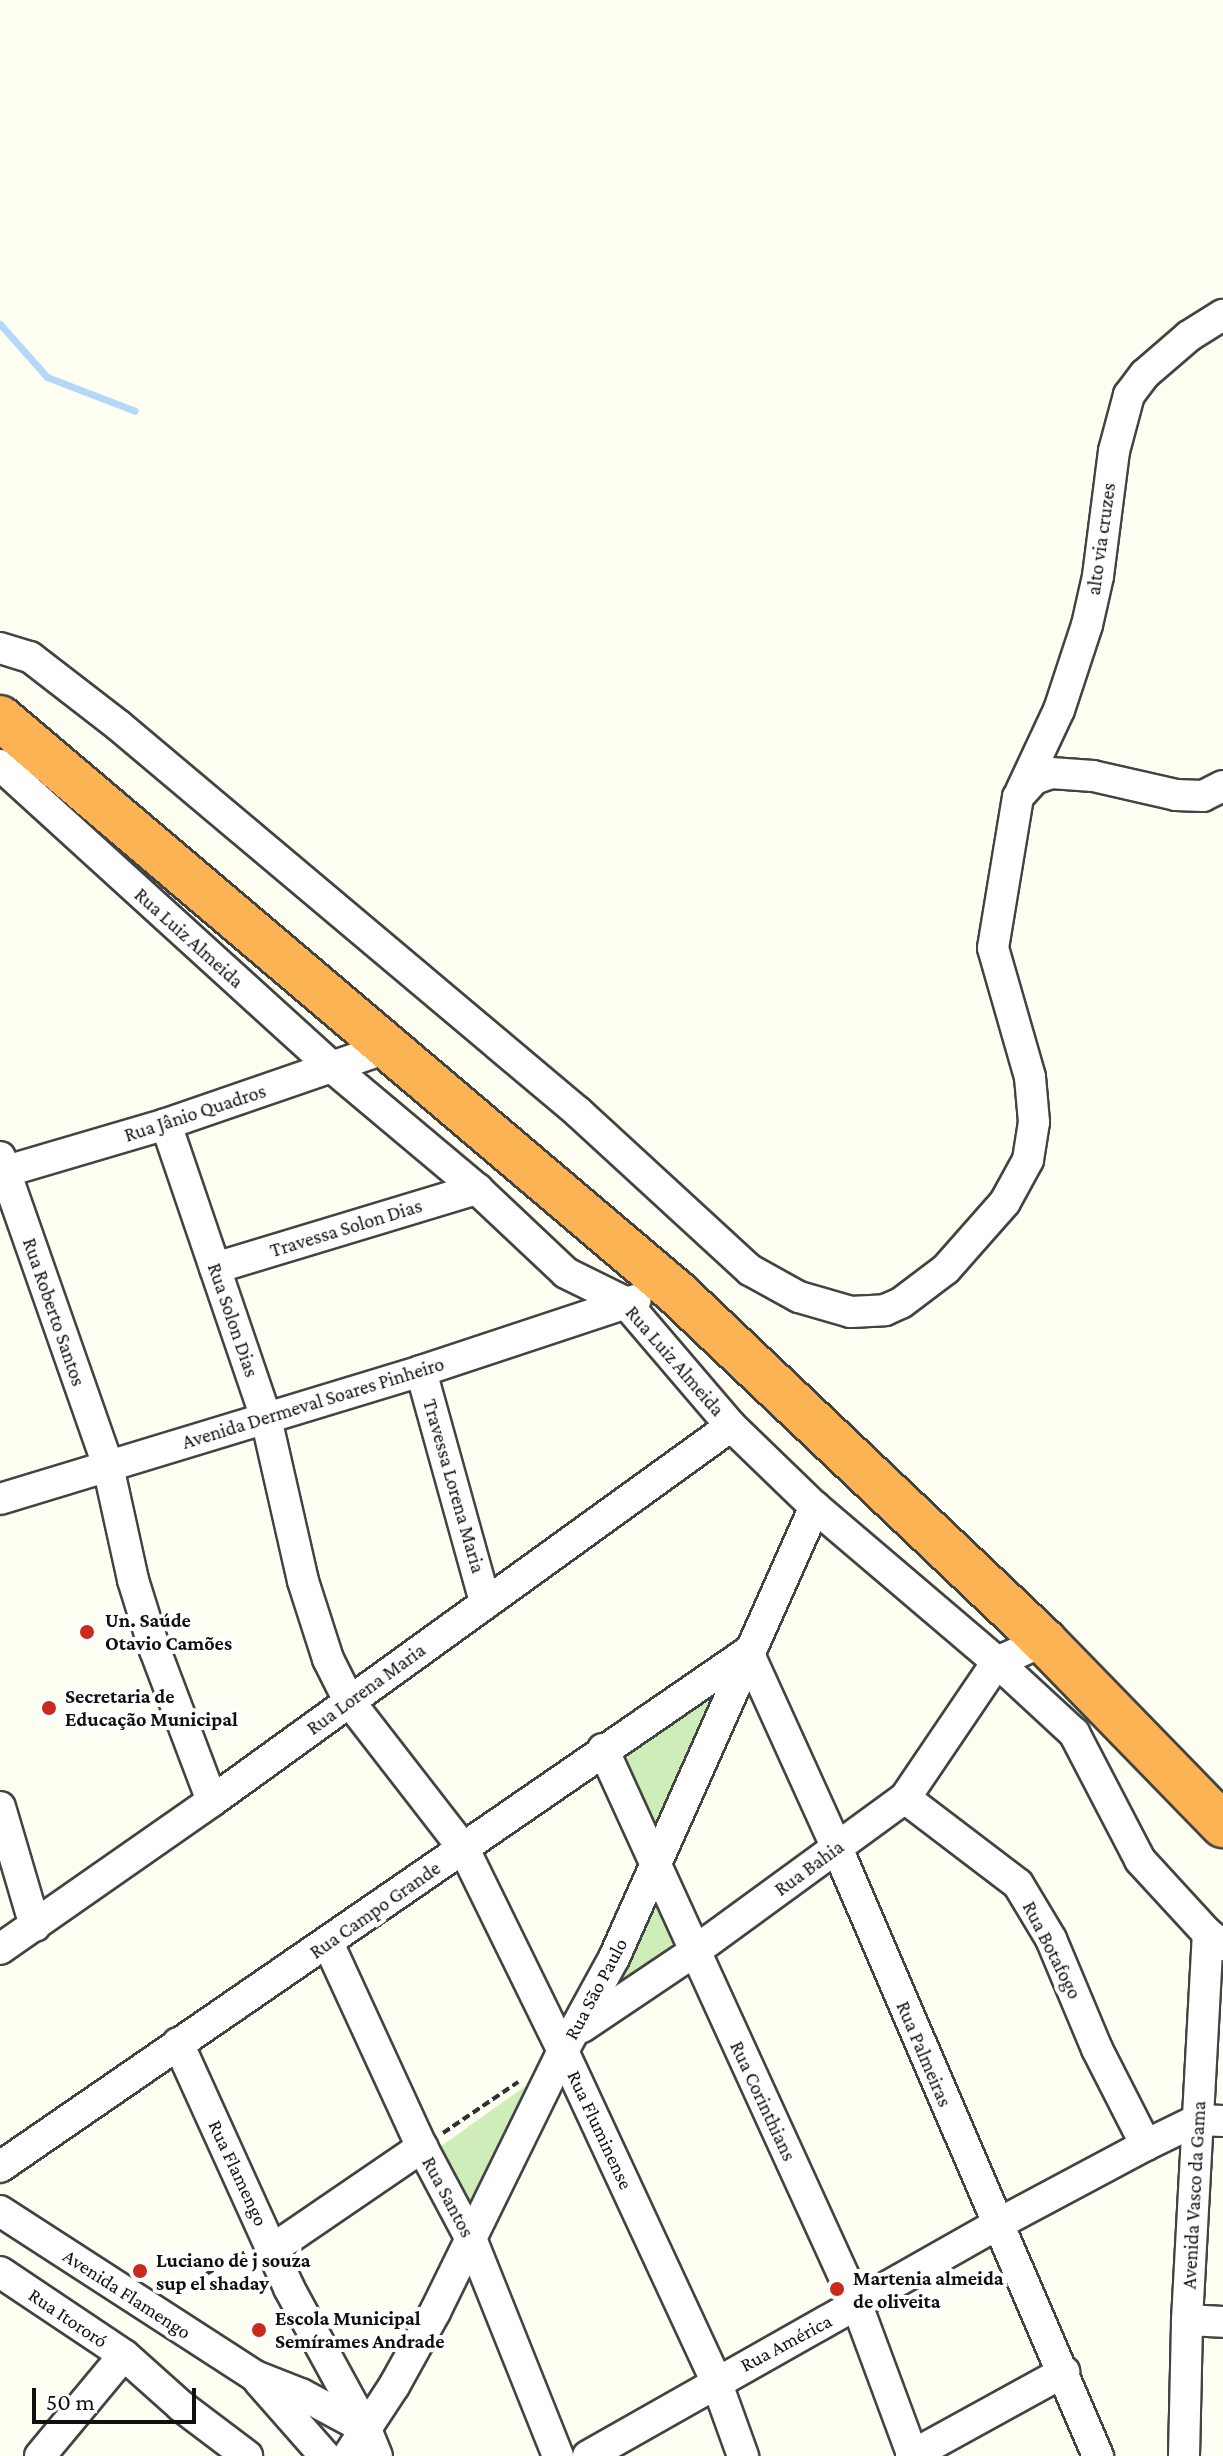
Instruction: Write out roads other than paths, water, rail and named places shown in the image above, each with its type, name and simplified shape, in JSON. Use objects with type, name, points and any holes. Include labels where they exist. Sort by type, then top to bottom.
[{"type":"highway","points":[[0,718],[677,1293],[1044,1641],[1223,1825]]},
{"type":"street","name":"alto via cruzes","points":[[0,648],[30,657],[118,725],[578,1112],[750,1270],[799,1297],[851,1312],[885,1310],[913,1295],[946,1269],[1005,1202],[1028,1160],[1034,1122],[1030,1077],[993,948],[1018,797],[1059,710],[1087,625],[1098,576],[1114,451],[1129,395],[1145,374],[1189,336],[1223,315]]},
{"type":"street","name":"Rua Luiz Almeida","points":[[0,765],[334,1069],[477,1189],[566,1273],[625,1302],[731,1426],[815,1507],[997,1662],[1074,1733],[1140,1860],[1216,1940]]},
{"type":"street","points":[[1018,797],[1034,779],[1051,773],[1093,776],[1176,795],[1203,796],[1223,786]]},
{"type":"street","name":"Rua Jânio Quadros","points":[[2,1167],[166,1124],[334,1069],[389,1047]]},
{"type":"street","name":"Rua Solon Dias","points":[[166,1124],[266,1418],[315,1622],[349,1701]]},
{"type":"street","name":"Rua Roberto Santos","points":[[2,1167],[108,1466],[133,1580],[174,1705],[212,1801]]},
{"type":"street","name":"Travessa Solon Dias","points":[[215,1268],[477,1189]]},
{"type":"street","name":"Avenida Dermeval Soares Pinheiro","points":[[0,1499],[421,1371],[625,1302],[677,1293]]},
{"type":"street","name":"Travessa Lorena Maria","points":[[421,1371],[485,1602]]},
{"type":"street","name":"Rua Lorena Maria","points":[[0,1949],[212,1801],[731,1426]]},
{"type":"street","name":"Rua São Paulo","points":[[348,2456],[371,2443],[410,2358],[472,2241],[655,1868],[748,1652],[815,1507]]},
{"type":"street","points":[[997,1662],[1044,1641]]},
{"type":"street","name":"Rua Campo Grande","points":[[0,2167],[748,1652]]},
{"type":"street","name":"Rua Palmeiras","points":[[748,1652],[837,1848],[996,2225],[1064,2372],[1098,2456]]},
{"type":"street","name":"Rua Bahia","points":[[570,2040],[905,1798],[997,1662]]},
{"type":"street","name":"Rua Fluminense","points":[[349,1701],[464,1849],[570,2040],[716,2381],[743,2456]]},
{"type":"street","name":"Rua Corinthians","points":[[603,1749],[857,2305],[913,2456]]},
{"type":"street","name":"Rua Botafogo","points":[[905,1798],[1018,1884],[1051,1939],[1097,2049],[1146,2145]]},
{"type":"street","points":[[0,1807],[35,1926]]},
{"type":"street","name":"Avenida Vasco da Gama","points":[[1184,2456],[1187,2320],[1210,2120],[1216,1940]]},
{"type":"street","name":"Rua Santos","points":[[328,1943],[422,2147],[472,2241],[558,2456]]},
{"type":"street","name":"Rua Flamengo","points":[[178,2043],[289,2288],[371,2443]]},
{"type":"street","name":"Rua América","points":[[588,2456],[996,2225],[1146,2145],[1210,2120]]},
{"type":"street","points":[[273,2249],[422,2147]]},
{"type":"street","name":"Avenida Flamengo","points":[[0,2211],[255,2376],[301,2394],[371,2443]]},
{"type":"street","name":"Rua Itororó","points":[[0,2272],[124,2355],[181,2406],[247,2456]]},
{"type":"street","points":[[1187,2320],[1223,2322]]},
{"type":"street","points":[[40,2456],[124,2355]]},
{"type":"street","points":[[913,2456],[1064,2372]]},
{"type":"street","name":"Avenida Flamengo","points":[[255,2376],[325,2456]]},
{"type":"waterway","points":[[0,324],[47,377],[135,411]]},
{"type":"place","name":"Un. Saúde Otavio Camões","points":[[87,1632]]},
{"type":"place","name":"Secretaria de Educação Municipal","points":[[49,1708]]},
{"type":"place","name":"Luciano de j souza sup el shaday","points":[[140,2271]]},
{"type":"place","name":"Martenia almeida de oliveita","points":[[837,2289]]},
{"type":"place","name":"Escola Municipal Semírames Andrade","points":[[259,2330]]}]
